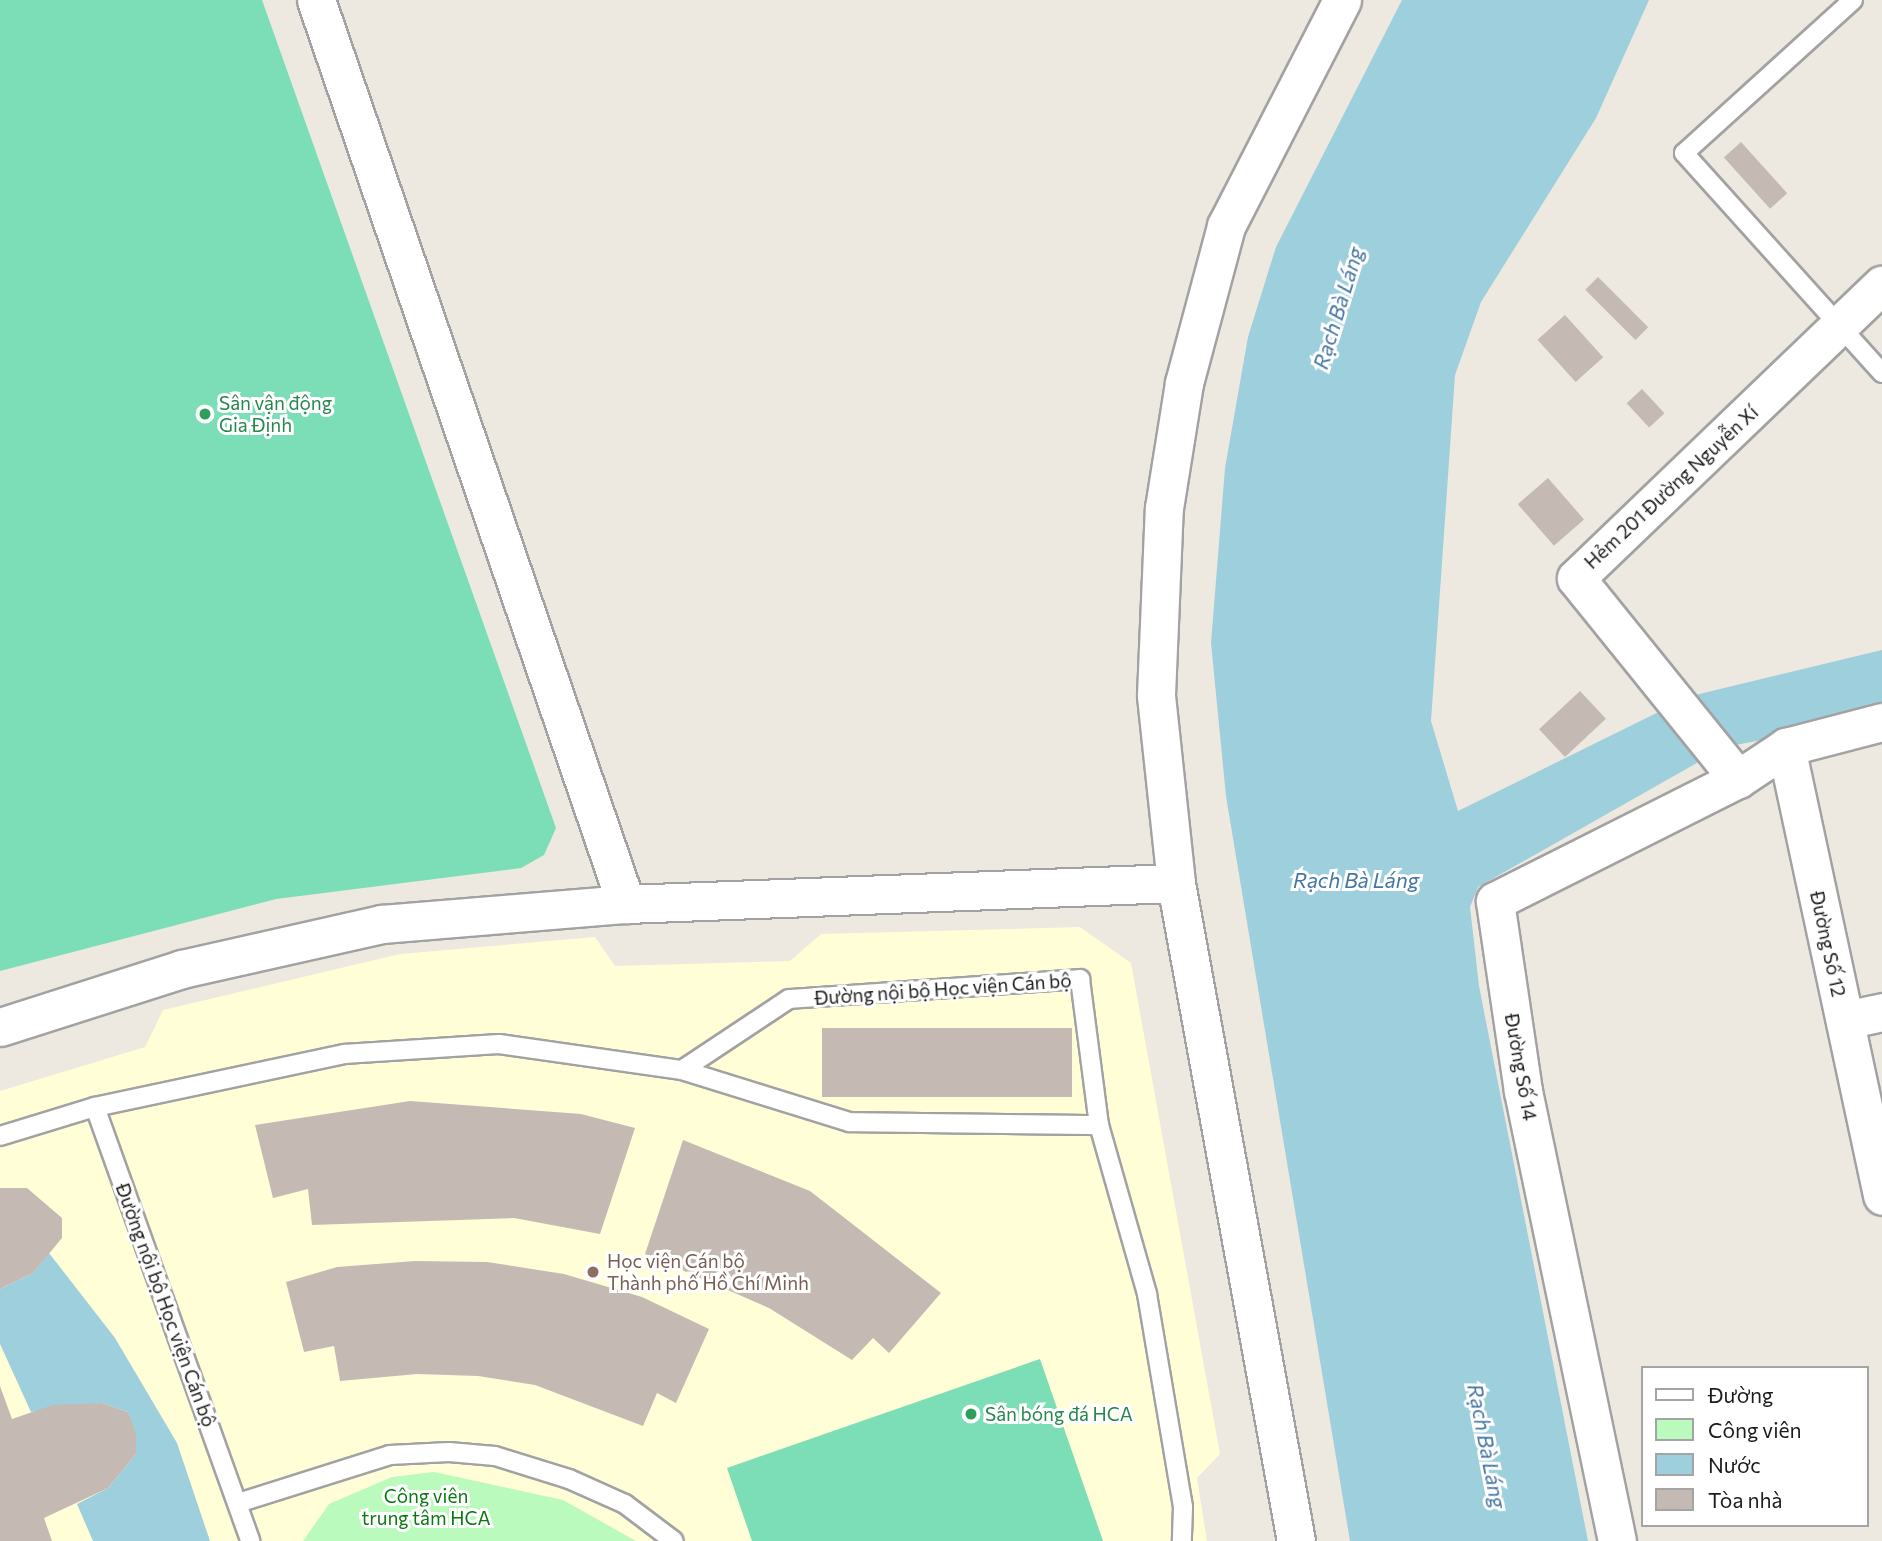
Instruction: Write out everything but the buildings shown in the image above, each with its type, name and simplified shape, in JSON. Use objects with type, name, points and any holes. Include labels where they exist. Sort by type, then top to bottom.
[{"type":"street","points":[[316,0],[626,904]]},
{"type":"street","points":[[1296,1541],[1176,883],[1156,695],[1164,508],[1184,383],[1226,226],[1342,0]]},
{"type":"street","name":"Hẻm 201 Đường Nguyễn Xí","points":[[1738,779],[1674,705],[1576,578],[1882,285]]},
{"type":"street","points":[[1738,779],[1786,747],[1882,722]]},
{"type":"street","name":"Đường Số 12","points":[[1786,747],[1882,1196]]},
{"type":"street","name":"Đường Số 14","points":[[1617,1541],[1523,1091],[1494,901],[1738,779]]},
{"type":"street","points":[[0,1027],[182,970],[382,924],[626,904],[1176,883]]},
{"type":"street","points":[[1845,1020],[1882,1012]]},
{"type":"lane","points":[[1853,0],[1684,153],[1882,373]]},
{"type":"lane","name":"Đường nội bộ Học viện Cán bộ","points":[[682,1070],[789,999],[1080,979],[1099,1125],[1147,1293],[1183,1507],[1182,1541]]},
{"type":"lane","points":[[0,1136],[95,1107],[344,1054],[499,1044],[682,1070],[849,1122],[1099,1125]]},
{"type":"lane","name":"Đường nội bộ Học viện Cán bộ","points":[[95,1107],[250,1541]]},
{"type":"lane","points":[[238,1503],[390,1455],[449,1452],[495,1457],[569,1479],[625,1504],[674,1541]]},
{"type":"shaded area","name":"Học viện Cán bộ Thành phố Hồ Chí Minh","points":[[1080,927],[1131,963],[1220,1454],[1197,1478],[1207,1541],[0,1541],[0,1091],[145,1047],[163,1010],[400,954],[595,937],[615,966],[790,961],[821,934]]},
{"type":"green space","name":"Sân vận động Gia Định","points":[[0,0],[262,0],[556,828],[544,855],[521,868],[276,899],[0,971]]},
{"type":"green space","name":"Sân bóng đá HCA","points":[[1040,1359],[1103,1541],[752,1541],[727,1468]]},
{"type":"green space","name":"Công viên trung tâm HCA","points":[[434,1472],[563,1500],[636,1541],[303,1541],[329,1504],[392,1477]]},
{"type":"water","name":"Rạch Bà Láng","points":[[1402,0],[1649,0],[1596,118],[1481,302],[1455,375],[1431,721],[1458,811],[1691,696],[1882,650],[1882,717],[1725,747],[1478,887],[1470,907],[1479,986],[1588,1541],[1350,1541],[1226,796],[1211,643],[1225,468],[1248,337],[1276,247]]},
{"type":"water","points":[[49,1253],[115,1338],[177,1443],[210,1541],[93,1541],[77,1504],[108,1488],[136,1454],[128,1412],[102,1403],[31,1412],[0,1344],[0,1289],[33,1273]]},
{"type":"place","name":"Sân vận động Gia Định","points":[[205,414]]},
{"type":"place","name":"Học viện Cán bộ Thành phố Hồ Chí Minh","points":[[593,1272]]},
{"type":"place","name":"Sân bóng đá HCA","points":[[971,1414]]}]
